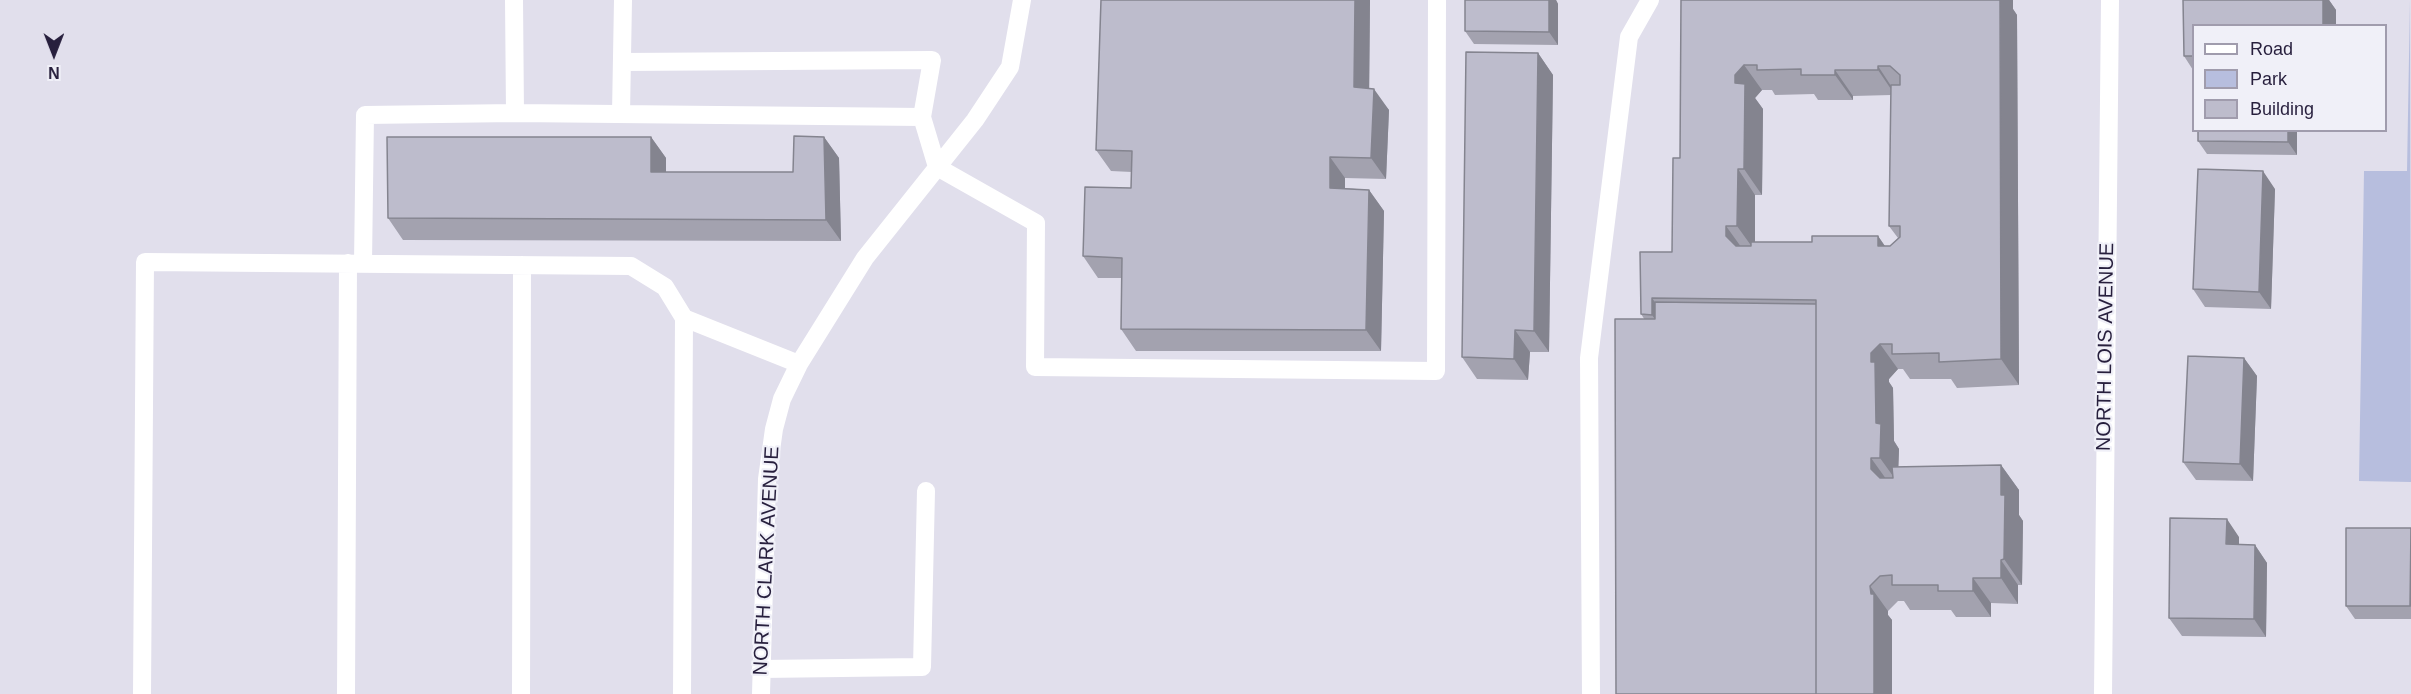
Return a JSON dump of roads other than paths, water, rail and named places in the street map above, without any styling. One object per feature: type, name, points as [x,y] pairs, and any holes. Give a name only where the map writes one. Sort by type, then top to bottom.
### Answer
[{"type":"street","points":[[514,0],[515,113]]},
{"type":"street","points":[[621,114],[623,0]]},
{"type":"street","name":"NORTH CLARK AVENUE","points":[[761,694],[767,479],[774,429],[782,399],[799,364],[865,258],[975,120],[1010,67],[1022,0]]},
{"type":"street","points":[[622,62],[932,60],[922,117],[937,167],[1036,224],[1035,367],[1436,372],[1437,0]]},
{"type":"street","points":[[1592,694],[1589,358],[1629,37],[1650,0]]},
{"type":"street","name":"NORTH LOIS AVENUE","points":[[2103,694],[2110,0]]},
{"type":"street","points":[[346,694],[355,263],[365,115],[515,113],[922,117]]},
{"type":"street","points":[[142,694],[145,262],[631,266],[665,287],[684,318],[682,694]]},
{"type":"street","points":[[521,694],[522,265]]},
{"type":"street","points":[[684,318],[799,364]]},
{"type":"street","points":[[761,669],[922,667],[926,491]]}]
